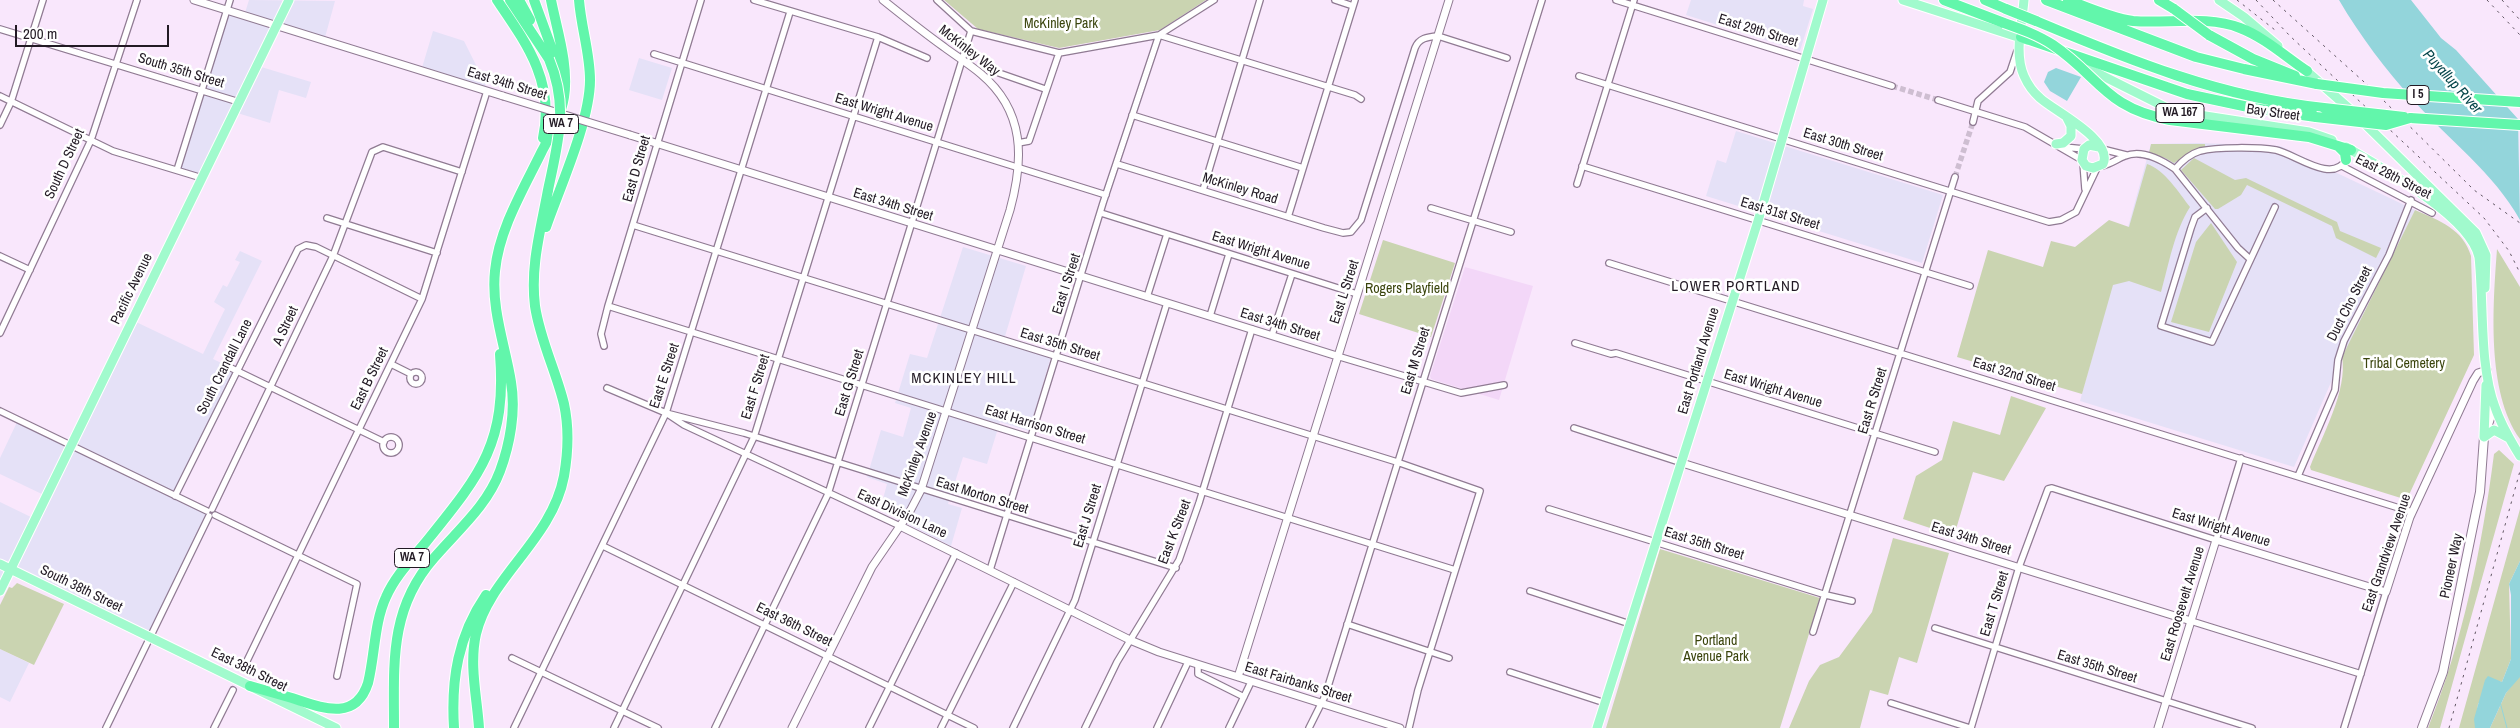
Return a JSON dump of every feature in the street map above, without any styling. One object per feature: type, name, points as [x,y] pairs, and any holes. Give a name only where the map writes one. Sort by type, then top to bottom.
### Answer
[{"type":"highway","points":[[496,0],[530,50],[540,74],[547,111],[543,138]]},
{"type":"highway","points":[[510,0],[532,30]]},
{"type":"highway","points":[[519,0],[532,30]]},
{"type":"highway","points":[[526,184],[557,95],[553,52],[534,0]]},
{"type":"highway","points":[[526,184],[558,119],[564,98],[565,79],[551,0]]},
{"type":"highway","points":[[534,261],[581,129],[590,93],[590,79],[579,0]]},
{"type":"highway","points":[[1944,0],[2032,33],[2053,45],[2120,103],[2142,114],[2170,120],[2299,135],[2351,150]]},
{"type":"highway","name":"I 5","points":[[1985,0],[2160,70],[2192,81],[2274,102],[2410,118],[2520,125]]},
{"type":"highway","name":"I 5","points":[[2046,0],[2196,57],[2286,79],[2383,93],[2520,102]]},
{"type":"highway","points":[[2068,0],[2127,20],[2211,22],[2240,28],[2307,71]]},
{"type":"highway","points":[[2159,0],[2209,35],[2241,54],[2317,84]]},
{"type":"highway","name":"WA 7","points":[[454,728],[456,663],[472,621],[489,591],[538,536],[560,491],[567,444],[564,405],[539,327],[533,282],[534,261],[562,121],[559,91],[549,59],[532,30]]},
{"type":"highway","points":[[2021,37],[2152,83],[2229,104],[2386,125],[2410,118]]},
{"type":"highway","points":[[2332,143],[2344,151],[2344,163]]},
{"type":"highway","name":"WA 7","points":[[250,686],[329,710],[351,705],[363,695],[368,683],[386,597],[402,572],[475,477],[494,440],[502,395],[494,283],[496,261],[506,229],[526,184]]},
{"type":"highway","points":[[394,728],[396,639],[407,599],[424,570],[469,520],[492,489],[506,455],[512,423],[512,385],[497,316]]},
{"type":"highway","points":[[479,728],[473,662],[476,632],[488,603],[538,536]]},
{"type":"main road","name":"Pacific Avenue","points":[[0,591],[289,0]]},
{"type":"main road","points":[[1903,0],[2021,37]]},
{"type":"main road","points":[[2024,0],[2020,64],[2028,84],[2040,99],[2076,124],[2101,148],[2104,160],[2098,167],[2089,168],[2082,162],[2084,149],[2076,124]]},
{"type":"main road","name":"Bay Street","points":[[2219,0],[2259,28],[2307,71],[2383,140],[2477,234],[2484,249],[2486,263],[2483,308]]},
{"type":"main road","name":"East Portland Avenue","points":[[1597,728],[1733,301],[1823,1]]},
{"type":"main road","name":"Bay Street","points":[[2021,37],[2173,111],[2309,132],[2332,140],[2361,156],[2434,203],[2465,231],[2478,253],[2487,370]]},
{"type":"main road","points":[[2056,144],[2067,141],[2071,134],[2071,126],[2063,114]]},
{"type":"main road","points":[[2084,149],[2093,145],[2101,148]]},
{"type":"main road","points":[[2344,163],[2352,156],[2361,156]]},
{"type":"main road","points":[[2484,437],[2487,370]]},
{"type":"main road","name":"WA 167","points":[[2487,370],[2494,406],[2520,456]]},
{"type":"main road","name":"Pioneer Way","points":[[2422,728],[2443,672],[2480,492],[2484,437],[2494,406]]},
{"type":"main road","points":[[2484,437],[2494,430],[2510,439]]},
{"type":"main road","name":"South 38th Street","points":[[0,564],[150,638]]},
{"type":"main road","name":"East 38th Street","points":[[150,638],[336,728]]},
{"type":"street","points":[[0,125],[11,102],[43,0]]},
{"type":"street","name":"South D Street","points":[[0,333],[91,140],[137,0]]},
{"type":"street","name":"East 34th Street","points":[[194,0],[1460,393],[1504,385]]},
{"type":"street","points":[[177,170],[230,0]]},
{"type":"street","name":"East D Street","points":[[604,346],[601,334],[608,306],[702,0]]},
{"type":"street","points":[[754,0],[878,36],[927,58]]},
{"type":"street","name":"McKinley Way","points":[[883,0],[990,82],[1004,99],[1012,116],[1018,143],[1020,168]]},
{"type":"street","points":[[937,0],[971,31],[1059,53],[1159,35],[1214,0]]},
{"type":"street","points":[[1203,190],[1260,0]]},
{"type":"street","points":[[1288,217],[1354,3],[1335,0]]},
{"type":"street","name":"East L Street","points":[[1238,677],[1448,0]]},
{"type":"street","name":"East M Street","points":[[1309,728],[1322,704],[1542,0]]},
{"type":"street","name":"East 29th Street","points":[[1616,0],[1633,2],[1806,60],[1892,86]]},
{"type":"street","points":[[1577,184],[1633,2]]},
{"type":"street","name":"East E Street","points":[[514,728],[666,413],[768,90],[790,12]]},
{"type":"street","name":"South 35th Street","points":[[0,29],[239,102]]},
{"type":"street","name":"East G Street","points":[[715,728],[828,494],[971,31]]},
{"type":"street","points":[[1159,35],[1355,95],[1361,99]]},
{"type":"street","name":"East I Street","points":[[990,570],[1083,275],[1106,195],[1159,35]]},
{"type":"street","name":"East F Street","points":[[614,728],[754,437],[878,36]]},
{"type":"street","points":[[1438,36],[1507,58]]},
{"type":"street","name":"McKinley Road","points":[[1117,164],[1342,233],[1355,230],[1361,220],[1415,48],[1422,39],[1438,36]]},
{"type":"street","points":[[1973,122],[1977,109],[1988,92],[2010,72],[2021,37]]},
{"type":"street","points":[[1018,143],[1029,141],[1059,53]]},
{"type":"street","name":"East Wright Avenue","points":[[654,54],[1106,195]]},
{"type":"street","points":[[999,74],[1046,89]]},
{"type":"street","name":"East 30th Street","points":[[1579,76],[2049,222],[2062,220],[2076,212],[2085,190],[2098,167]]},
{"type":"street","name":"East B Street","points":[[245,665],[422,298],[487,91]]},
{"type":"street","points":[[0,96],[113,151],[202,178]]},
{"type":"street","points":[[1938,100],[1977,109],[2023,127],[2056,144],[2082,162]]},
{"type":"street","points":[[1132,115],[1303,168]]},
{"type":"street","points":[[2056,144],[2084,149]]},
{"type":"street","name":"A Street","points":[[106,728],[334,256],[367,161],[374,150],[385,148],[462,172]]},
{"type":"street","points":[[2101,148],[2126,155]]},
{"type":"street","points":[[2175,169],[2192,154],[2201,151],[2221,150],[2274,150],[2325,169],[2333,170],[2344,163]]},
{"type":"street","points":[[2098,167],[2126,155],[2137,154],[2163,160],[2175,169],[2250,259]]},
{"type":"street","name":"East 30th Street","points":[[2082,162],[2085,190]]},
{"type":"street","name":"East 28th Street","points":[[2344,163],[2350,171],[2412,200],[2432,213]]},
{"type":"street","name":"East 31st Street","points":[[1582,166],[1970,286]]},
{"type":"street","name":"McKinley Avenue","points":[[792,728],[872,567],[900,526],[921,490],[1010,210],[1020,168]]},
{"type":"street","name":"East R Street","points":[[1813,632],[1927,273],[1955,177]]},
{"type":"street","name":"Duct Cho Street","points":[[2298,476],[2334,390],[2338,360],[2344,341],[2389,254],[2412,200]]},
{"type":"street","points":[[2207,208],[2195,218],[2191,228],[2161,326],[2212,342],[2275,207]]},
{"type":"street","points":[[1432,208],[1512,232]]},
{"type":"street","name":"East Wright Avenue","points":[[1101,213],[1357,294]]},
{"type":"street","points":[[327,218],[437,253]]},
{"type":"street","name":"East 35th Street","points":[[633,225],[1397,462],[1480,491],[1455,570]]},
{"type":"street","points":[[1147,297],[1167,234]]},
{"type":"street","name":"South Crandall Lane","points":[[175,496],[236,370],[298,249],[306,245],[312,246],[334,256]]},
{"type":"street","points":[[1210,316],[1229,254]]},
{"type":"street","points":[[0,256],[30,270]]},
{"type":"street","points":[[334,256],[422,298]]},
{"type":"street","name":"East 32nd Street","points":[[1609,262],[2412,512]]},
{"type":"street","points":[[1272,336],[1292,274]]},
{"type":"street","name":"East J Street","points":[[1013,728],[1071,611],[1167,303]]},
{"type":"street","name":"East Harrison Street","points":[[608,306],[1455,570]]},
{"type":"street","name":"East K Street","points":[[1085,728],[1110,675],[1176,568],[1203,490],[1252,329]]},
{"type":"street","name":"East Wright Avenue","points":[[1575,343],[1936,452]]},
{"type":"street","points":[[391,364],[411,374]]},
{"type":"street","points":[[229,366],[384,442]]},
{"type":"street","name":"East Grandview Avenue","points":[[2344,728],[2412,512],[2473,381],[2478,373],[2487,370]]},
{"type":"street","name":"East Division Lane","points":[[606,388],[666,413],[684,425],[828,494],[900,526],[1130,640],[1188,662]]},
{"type":"street","points":[[0,411],[357,584],[336,676]]},
{"type":"street","name":"East Morton Street","points":[[666,413],[702,421],[1176,568]]},
{"type":"street","name":"East 34th Street","points":[[1574,428],[2361,674]]},
{"type":"street","name":"East Roosevelt Avenue","points":[[2158,728],[2241,458]]},
{"type":"street","name":"East Wright Avenue","points":[[2048,489],[2052,488],[2386,592]]},
{"type":"street","name":"East T Street","points":[[1970,728],[2019,567],[2048,489]]},
{"type":"street","name":"East 35th Street","points":[[1549,509],[1826,596],[1852,601]]},
{"type":"street","name":"East 36th Street","points":[[603,546],[974,728]]},
{"type":"street","points":[[869,728],[956,553]]},
{"type":"street","points":[[1409,728],[1430,650],[1455,570]]},
{"type":"street","points":[[941,728],[1014,582]]},
{"type":"street","points":[[1530,591],[1630,624]]},
{"type":"street","points":[[1347,624],[1430,650],[1449,658]]},
{"type":"street","name":"East 35th Street","points":[[1935,628],[2252,728]]},
{"type":"street","points":[[512,658],[658,728]]},
{"type":"street","points":[[1157,728],[1188,662]]},
{"type":"street","name":"East Fairbanks Street","points":[[1188,662],[1400,728]]},
{"type":"street","points":[[1198,666],[1198,674],[1244,697]]},
{"type":"street","points":[[1510,672],[1605,703]]},
{"type":"street","points":[[1229,728],[1251,682]]},
{"type":"street","points":[[214,728],[233,690]]},
{"type":"street","points":[[1891,703],[1970,728]]},
{"type":"shaded area","points":[[249,0],[335,1],[324,41],[277,26],[258,66],[311,82],[306,98],[279,90],[270,123],[234,112],[202,178],[177,170],[226,10],[244,16]]},
{"type":"shaded area","points":[[1691,0],[1804,0],[1803,6],[1813,9],[1800,51],[1686,15]]},
{"type":"shaded area","points":[[433,31],[464,41],[485,83],[487,91],[421,71]]},
{"type":"shaded area","points":[[639,58],[672,68],[662,100],[629,90]]},
{"type":"shaded area","points":[[1736,131],[1943,195],[1922,263],[1706,196],[1717,160],[1726,163]]},
{"type":"shaded area","points":[[2198,143],[2280,146],[2415,210],[2342,357],[2294,467],[2080,401],[2151,144]]},
{"type":"shaded area","points":[[963,247],[1026,266],[1003,343],[1051,357],[1029,431],[1000,422],[987,464],[963,457],[948,504],[962,508],[951,546],[880,510],[887,484],[867,477],[881,430],[903,437],[911,408],[895,403],[910,354],[927,358]]},
{"type":"shaded area","points":[[240,251],[262,261],[213,359],[236,370],[175,496],[210,513],[150,638],[11,570],[0,591],[0,502],[35,519],[46,496],[0,474],[0,458],[18,420],[70,445],[132,320],[203,354],[225,309],[214,302],[223,285],[227,287],[240,262],[235,260]]},
{"type":"shaded area","points":[[1465,267],[1533,286],[1499,400],[1431,379],[1430,376]]},
{"type":"shaded area","points":[[0,649],[29,663],[10,702],[0,697]]},
{"type":"green space","name":"McKinley Park","points":[[944,0],[1206,0],[1160,30],[1059,48],[978,29]]},
{"type":"green space","points":[[2151,144],[2205,144],[2205,147],[2192,151],[2174,163],[2149,153]]},
{"type":"green space","points":[[2194,158],[2235,180],[2246,178],[2337,222],[2340,231],[2381,248],[2376,258],[2336,238],[2332,226],[2247,185],[2241,195],[2215,209],[2181,170]]},
{"type":"green space","points":[[2147,164],[2160,171],[2166,177],[2190,207],[2176,237],[2161,292],[2129,281],[2113,285],[2082,394],[1957,357],[1988,250],[2043,267],[2051,241],[2075,247],[2109,220],[2129,227]]},
{"type":"green space","name":"Tribal Cemetery","points":[[2415,210],[2456,232],[2471,256],[2474,355],[2408,497],[2404,499],[2311,470],[2310,467],[2338,398],[2343,370],[2342,357]]},
{"type":"green space","points":[[2211,223],[2237,262],[2209,332],[2171,322],[2196,242]]},
{"type":"green space","name":"Rogers Playfield","points":[[1383,240],[1455,263],[1431,337],[1359,314]]},
{"type":"green space","points":[[2497,249],[2520,287],[2520,439],[2509,420],[2497,373],[2494,347],[2494,295]]},
{"type":"green space","points":[[2011,396],[2046,408],[2004,481],[1973,472],[1954,536],[1903,519],[1916,476],[1942,460],[1953,421],[2000,435]]},
{"type":"green space","points":[[2499,450],[2514,464],[2440,728],[2428,728],[2451,662],[2470,593],[2484,524],[2494,454]]},
{"type":"green space","points":[[2520,509],[2520,561],[2509,584],[2511,659],[2502,682],[2497,681],[2478,704],[2475,728],[2459,728]]},
{"type":"green space","points":[[1893,538],[1949,553],[1917,663],[1899,657],[1888,695],[1870,690],[1860,728],[1789,728],[1809,681],[1820,665],[1839,657],[1872,612]]},
{"type":"green space","name":"Portland Avenue Park","points":[[1660,549],[1820,598],[1780,728],[1606,728]]},
{"type":"green space","points":[[17,583],[64,604],[34,665],[0,649],[0,605],[9,587],[12,588]]},
{"type":"green space","points":[[2518,677],[2520,677],[2520,728],[2490,728],[2506,693]]},
{"type":"water","name":"Puyallup River","points":[[2339,0],[2411,0],[2441,38],[2456,50],[2518,119],[2520,220],[2484,172],[2393,77],[2365,40]]},
{"type":"water","points":[[2056,68],[2081,77],[2067,101],[2050,91],[2044,82],[2048,72]]},
{"type":"water","points":[[2520,561],[2520,677],[2506,693],[2490,728],[2475,728],[2474,719],[2485,680],[2488,676],[2502,682],[2511,659],[2511,595],[2509,584]]},
{"type":"waterway","points":[[2500,702],[2507,728]]},
{"type":"tunnel","points":[[1892,86],[1938,100]]},
{"type":"tunnel","points":[[1955,177],[1973,122]]},
{"type":"railway","points":[[2237,0],[2275,30]]},
{"type":"railway","points":[[2256,0],[2290,36],[2484,218],[2509,251],[2520,273]]},
{"type":"railway","points":[[2273,0],[2373,90],[2474,190],[2520,223]]},
{"type":"railway","points":[[2487,0],[2520,35]]},
{"type":"railway","points":[[2502,0],[2520,20]]},
{"type":"railway","points":[[2449,728],[2520,471]]},
{"type":"district","name":"LOWER PORTLAND","points":[[1736,287]]},
{"type":"district","name":"MCKINLEY HILL","points":[[964,379]]}]
